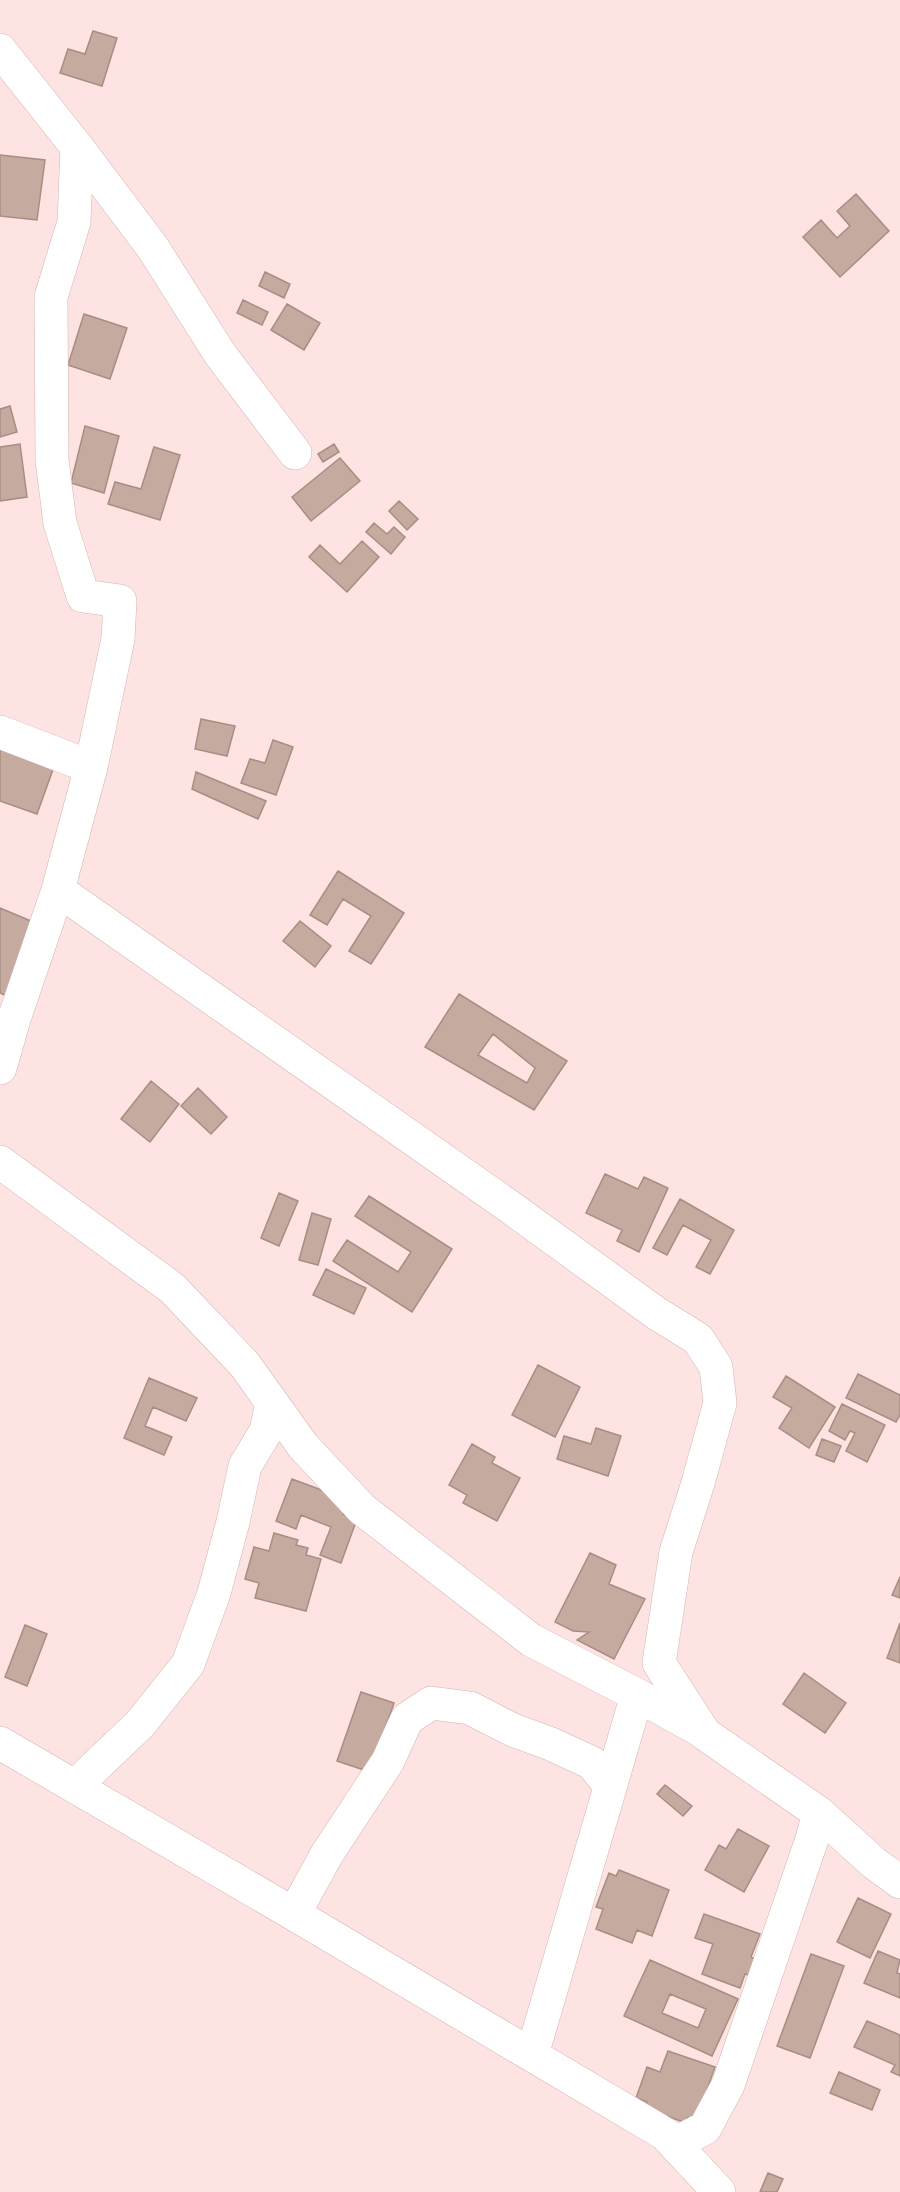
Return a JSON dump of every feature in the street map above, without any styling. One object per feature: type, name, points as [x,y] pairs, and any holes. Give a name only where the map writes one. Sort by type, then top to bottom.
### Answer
[{"type":"street","points":[[0,50],[153,248],[220,354],[295,453]]},
{"type":"street","points":[[0,1068],[15,1016],[58,890],[91,768],[118,639],[120,601],[83,596],[60,523],[52,460],[51,297],[74,222],[77,147]]},
{"type":"street","points":[[0,732],[91,768]]},
{"type":"street","points":[[58,890],[510,1207],[656,1313],[698,1339],[716,1367],[720,1403],[698,1483],[675,1552],[659,1663],[705,1734]]},
{"type":"street","points":[[0,1162],[172,1288],[244,1365],[303,1446],[362,1509],[531,1640],[637,1695],[705,1734],[819,1813],[874,1863],[900,1882]]},
{"type":"street","points":[[75,1786],[141,1725],[188,1665],[214,1593],[245,1466],[266,1431],[272,1403]]},
{"type":"street","points":[[532,2055],[637,1695]]},
{"type":"street","points":[[294,1914],[327,1854],[388,1761],[408,1719],[431,1703],[470,1708],[513,1730],[592,1763],[610,1786]]},
{"type":"street","points":[[0,1743],[665,2134],[719,2192]]},
{"type":"street","points":[[674,2144],[705,2128],[728,2085],[819,1813]]},
{"type":"building","points":[[93,31],[117,38],[102,86],[60,73],[68,49],[85,54]]},
{"type":"building","points":[[0,155],[45,160],[37,220],[0,216]]},
{"type":"building","points":[[856,194],[889,231],[840,277],[803,237],[821,220],[837,238],[850,226],[837,211]]},
{"type":"building","points":[[265,272],[290,284],[284,298],[259,286]]},
{"type":"building","points":[[243,300],[268,312],[262,325],[237,313]]},
{"type":"building","points":[[287,304],[320,323],[304,350],[271,330]]},
{"type":"building","points":[[84,314],[127,328],[110,379],[68,365]]},
{"type":"building","points":[[10,406],[17,432],[0,437],[0,409]]},
{"type":"building","points":[[85,426],[119,436],[104,493],[71,483]]},
{"type":"building","points":[[20,444],[27,497],[0,501],[0,447]]},
{"type":"building","points":[[334,444],[339,452],[323,462],[318,454]]},
{"type":"building","points":[[154,447],[180,455],[160,520],[108,504],[115,482],[141,489]]},
{"type":"building","points":[[340,458],[360,481],[311,521],[292,497]]},
{"type":"building","points":[[399,501],[418,519],[407,530],[389,511]]},
{"type":"building","points":[[374,523],[387,534],[394,527],[405,537],[391,554],[366,532]]},
{"type":"building","points":[[362,541],[379,557],[347,592],[309,557],[320,545],[340,564]]},
{"type":"building","points":[[201,719],[235,726],[227,756],[195,749]]},
{"type":"building","points":[[273,740],[293,747],[276,795],[241,783],[250,759],[265,763]]},
{"type":"building","points":[[0,745],[55,764],[37,814],[0,801]]},
{"type":"building","points":[[196,772],[266,801],[258,819],[192,789]]},
{"type":"building","points":[[338,871],[404,913],[371,964],[349,951],[371,916],[343,899],[327,925],[310,915]]},
{"type":"building","points":[[0,908],[38,924],[7,996],[0,993]]},
{"type":"building","points":[[300,921],[331,946],[315,967],[283,941]]},
{"type":"building","points":[[459,994],[567,1061],[534,1110],[425,1047]],"holes":[[[493,1034],[535,1068],[527,1083],[478,1055]]]},
{"type":"building","points":[[151,1081],[179,1104],[150,1142],[121,1119]]},
{"type":"building","points":[[198,1088],[227,1117],[211,1134],[181,1106]]},
{"type":"building","points":[[605,1174],[638,1189],[644,1177],[668,1188],[639,1252],[617,1241],[622,1230],[586,1213]]},
{"type":"building","points":[[279,1193],[298,1201],[279,1246],[261,1238]]},
{"type":"building","points":[[369,1196],[452,1249],[412,1312],[333,1261],[347,1240],[398,1272],[411,1252],[355,1216]]},
{"type":"building","points":[[680,1199],[734,1230],[710,1274],[696,1267],[711,1240],[683,1225],[667,1255],[653,1248]]},
{"type":"building","points":[[312,1213],[331,1219],[318,1265],[299,1260]]},
{"type":"building","points":[[326,1269],[366,1288],[354,1314],[313,1295]]},
{"type":"building","points":[[538,1365],[580,1387],[555,1437],[512,1415]]},
{"type":"building","points":[[858,1374],[900,1395],[900,1415],[896,1422],[846,1398]]},
{"type":"building","points":[[786,1376],[835,1407],[809,1448],[779,1428],[792,1408],[773,1397]]},
{"type":"building","points":[[149,1378],[197,1398],[186,1421],[153,1407],[145,1426],[172,1437],[164,1455],[124,1438]]},
{"type":"building","points":[[842,1404],[885,1425],[867,1462],[846,1451],[855,1433],[850,1431],[845,1440],[829,1431]]},
{"type":"building","points":[[596,1428],[621,1436],[608,1476],[557,1459],[564,1436],[591,1444]]},
{"type":"building","points":[[822,1439],[841,1446],[834,1462],[816,1455]]},
{"type":"building","points":[[472,1444],[495,1457],[492,1463],[520,1478],[497,1521],[463,1503],[467,1495],[449,1485]]},
{"type":"building","points":[[292,1479],[348,1500],[343,1514],[357,1519],[341,1563],[320,1555],[331,1527],[301,1515],[296,1529],[276,1521]]},
{"type":"building","points":[[274,1533],[298,1540],[296,1545],[308,1548],[306,1555],[321,1559],[306,1611],[255,1598],[259,1583],[245,1579],[254,1547],[269,1551]]},
{"type":"building","points":[[590,1553],[616,1565],[609,1584],[645,1599],[614,1659],[577,1640],[589,1632],[573,1631],[555,1622]]},
{"type":"building","points":[[900,1577],[900,1598],[892,1595]]},
{"type":"building","points":[[900,1623],[900,1663],[887,1658]]},
{"type":"building","points":[[25,1625],[47,1634],[27,1686],[5,1677]]},
{"type":"building","points":[[804,1673],[846,1703],[825,1733],[783,1704]]},
{"type":"building","points":[[361,1692],[394,1703],[370,1772],[337,1761]]},
{"type":"building","points":[[665,1785],[692,1806],[683,1816],[657,1794]]},
{"type":"building","points":[[738,1829],[769,1846],[744,1892],[705,1870],[719,1845],[726,1849]]},
{"type":"building","points":[[619,1870],[669,1890],[652,1936],[637,1930],[632,1943],[596,1929],[603,1909],[596,1907],[609,1873],[616,1876]]},
{"type":"building","points":[[858,1898],[891,1914],[870,1958],[837,1942]]},
{"type":"building","points":[[704,1914],[760,1934],[751,1957],[755,1959],[749,1975],[745,1974],[740,1988],[702,1974],[713,1944],[695,1938]]},
{"type":"building","points":[[878,1951],[900,1960],[897,1973],[900,1974],[900,1998],[864,1983]]},
{"type":"building","points":[[811,1954],[844,1966],[810,2058],[777,2046]]},
{"type":"building","points":[[650,1960],[738,1999],[712,2056],[624,2016]],"holes":[[[670,1994],[706,2009],[698,2028],[662,2013]]]},
{"type":"building","points":[[867,2021],[900,2035],[900,2076],[891,2072],[895,2065],[854,2047]]},
{"type":"building","points":[[668,2051],[715,2067],[696,2121],[687,2118],[686,2123],[644,2108],[647,2102],[636,2098],[647,2067],[660,2072]]},
{"type":"building","points":[[839,2072],[880,2090],[872,2110],[830,2093]]},
{"type":"building","points":[[768,2173],[783,2179],[777,2192],[760,2192]]}]
